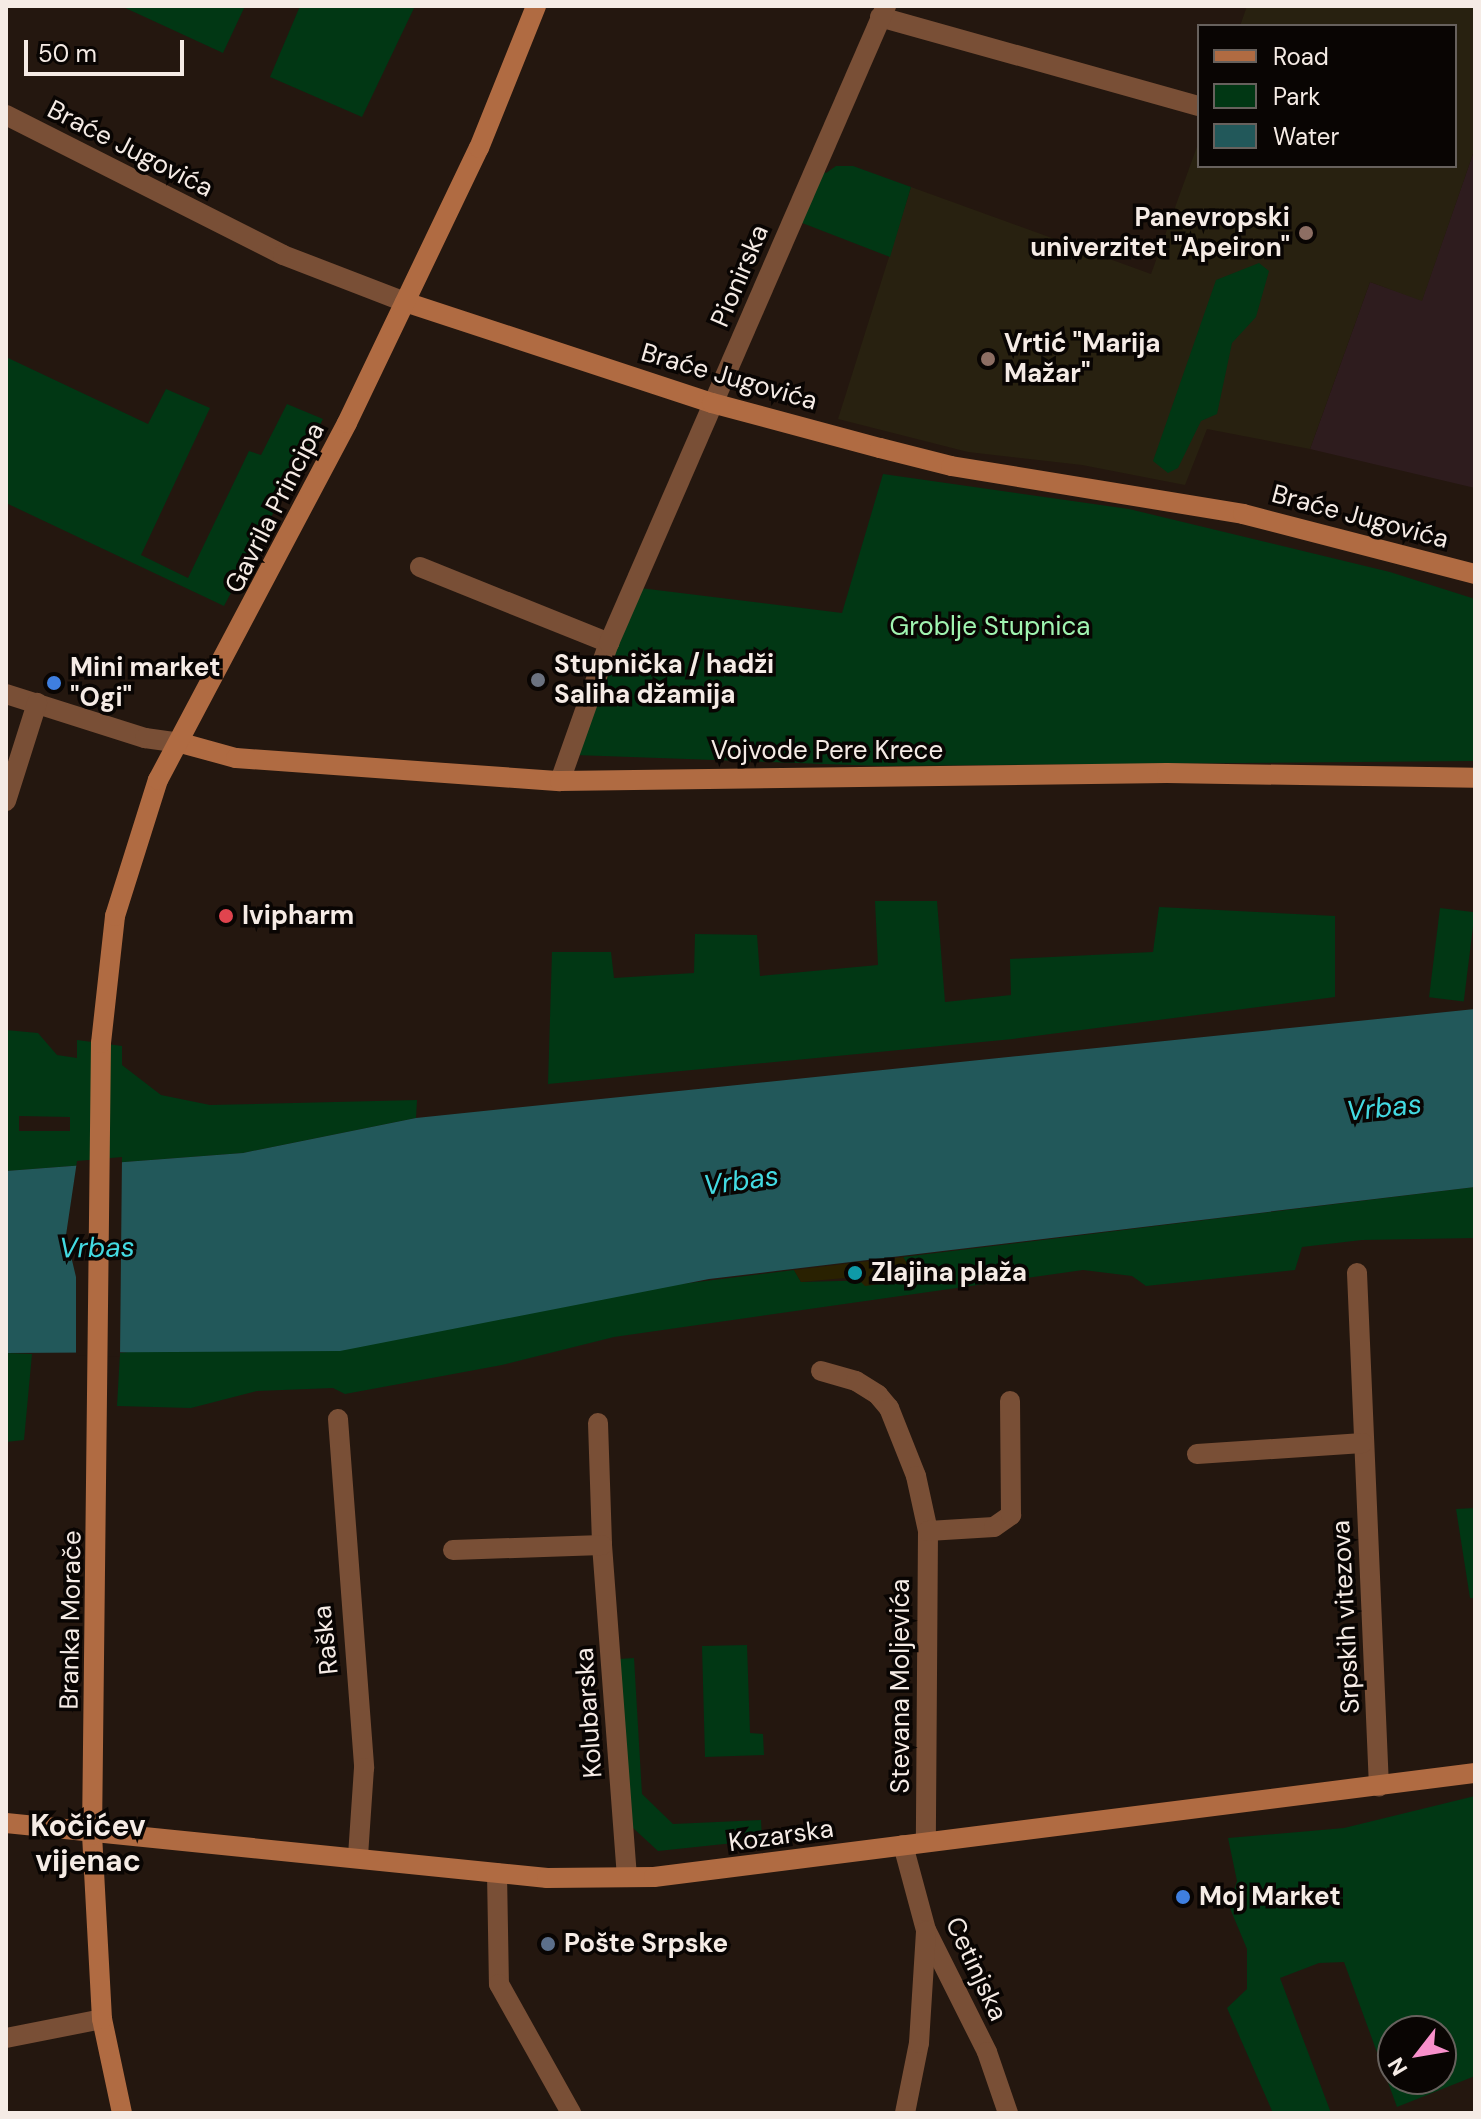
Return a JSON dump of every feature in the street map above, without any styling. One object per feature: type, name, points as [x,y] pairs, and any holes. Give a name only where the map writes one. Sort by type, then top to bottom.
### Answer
[{"type":"main road","name":"Gavrila Principa","points":[[101,1043],[108,949],[119,898],[158,780],[181,743],[405,302],[479,148],[536,6]]},
{"type":"main road","name":"Braće Jugovića","points":[[405,302],[712,403],[951,466],[1156,495],[1300,526],[1475,574]]},
{"type":"main road","name":"Vojvode Pere Krece","points":[[181,743],[236,758],[560,781],[1167,773],[1475,778]]},
{"type":"main road","name":"Branka Morače","points":[[101,1043],[100,1406],[92,1835],[102,2019],[122,2113]]},
{"type":"main road","name":"Kozarska","points":[[6,1823],[92,1835],[358,1855],[497,1873],[627,1877],[779,1865],[926,1841],[1475,1773]]},
{"type":"street","name":"Pionirska","points":[[560,781],[609,643],[883,12],[1197,105]]},
{"type":"street","name":"Braće Jugovića","points":[[6,115],[271,249],[405,302]]},
{"type":"street","points":[[420,567],[609,643]]},
{"type":"street","points":[[6,694],[145,738],[181,743]]},
{"type":"street","points":[[6,801],[37,703]]},
{"type":"street","name":"Srpskih vitezova","points":[[1357,1273],[1379,1787]]},
{"type":"street","name":"Stevana Moljevića","points":[[821,1371],[856,1381],[889,1408],[916,1476],[928,1531],[926,1841]]},
{"type":"street","points":[[928,1531],[994,1527],[1011,1515],[1010,1401]]},
{"type":"street","name":"Raška","points":[[338,1419],[364,1768],[358,1855]]},
{"type":"street","name":"Kolubarska","points":[[598,1423],[602,1545],[627,1877]]},
{"type":"street","points":[[1197,1454],[1363,1443]]},
{"type":"street","points":[[453,1550],[602,1545]]},
{"type":"street","name":"Cetinjska","points":[[903,1845],[926,1930],[987,2052],[1008,2113]]},
{"type":"street","points":[[497,1873],[499,1984],[571,2113]]},
{"type":"street","points":[[905,2113],[918,2055],[926,1930]]},
{"type":"street","points":[[6,2038],[102,2019]]},
{"type":"shaded area","points":[[1247,6],[1475,6],[1475,148],[1422,301],[1370,282],[1310,449],[1207,429],[1185,485],[1082,465],[968,452],[838,419],[911,187],[1151,274],[1197,147],[1197,168],[1457,168],[1457,24],[1241,24]]},
{"type":"shaded area","points":[[1475,148],[1475,488],[1310,449],[1370,282],[1422,300]]},
{"type":"green space","points":[[121,6],[245,6],[223,53]]},
{"type":"green space","points":[[300,6],[415,6],[362,117],[270,77]]},
{"type":"green space","points":[[836,166],[853,166],[911,187],[890,257],[797,221],[820,170],[826,173]]},
{"type":"green space","points":[[1259,263],[1269,271],[1256,317],[1232,343],[1217,414],[1201,421],[1178,468],[1168,473],[1153,461],[1216,280]]},
{"type":"green space","points":[[6,357],[148,424],[166,389],[210,408],[141,555],[188,578],[249,451],[261,455],[287,404],[323,419],[224,606],[6,503]]},
{"type":"green space","name":"Groblje Stupnica","points":[[883,474],[1129,509],[1390,572],[1475,599],[1475,761],[880,766],[575,755],[640,588],[842,613]]},
{"type":"green space","points":[[875,901],[937,901],[945,1002],[1011,995],[1010,959],[1153,952],[1159,907],[1335,916],[1335,997],[1013,1039],[548,1084],[552,952],[611,952],[614,978],[694,973],[695,934],[757,935],[760,976],[878,965]]},
{"type":"green space","points":[[1440,908],[1475,912],[1464,1002],[1429,997]]},
{"type":"green space","points":[[6,1030],[38,1033],[57,1055],[77,1058],[77,1040],[122,1046],[122,1065],[161,1095],[210,1105],[417,1100],[416,1118],[243,1153],[6,1171]],"holes":[[[19,1116],[70,1117],[70,1131],[19,1131]]]},
{"type":"green space","points":[[1475,1187],[1475,1238],[1362,1240],[1302,1247],[1295,1270],[1146,1286],[1132,1276],[1083,1270],[614,1337],[502,1365],[345,1394],[333,1388],[257,1391],[191,1408],[117,1406],[120,1353],[794,1270],[801,1282],[916,1279],[903,1257]]},
{"type":"green space","points":[[6,1353],[32,1354],[24,1440],[6,1442]]},
{"type":"green space","points":[[1475,1508],[1475,1598],[1470,1598],[1456,1509]]},
{"type":"green space","points":[[747,1645],[750,1733],[763,1734],[764,1755],[705,1757],[702,1646]]},
{"type":"green space","points":[[634,1658],[642,1794],[673,1824],[761,1820],[762,1840],[658,1851],[632,1827],[619,1659]]},
{"type":"green space","points":[[1475,1796],[1475,2076],[1457,2083],[1457,2015],[1377,2015],[1377,2052],[1344,1962],[1319,1963],[1280,1978],[1331,2113],[1273,2113],[1227,2008],[1247,1989],[1247,1949],[1229,1906],[1237,1881],[1228,1838],[1344,1828]]},
{"type":"green space","points":[[1393,2095],[1427,2095],[1397,2107]]},
{"type":"sand","name":"Zlajina plaža","points":[[903,1257],[917,1279],[865,1286],[856,1277],[801,1282],[794,1270]]},
{"type":"water","name":"Vrbas","points":[[1475,1009],[1475,1187],[709,1279],[340,1351],[6,1353],[6,1171],[243,1153],[416,1118]]},
{"type":"pier","points":[[122,1157],[120,1357],[76,1355],[76,1277],[66,1235],[77,1161]]},
{"type":"place","name":"Panevropski univerzitet \"Apeiron\"","points":[[1306,233]]},
{"type":"place","name":"Vrtić \"Marija Mažar\"","points":[[988,359]]},
{"type":"place","name":"Stupnička / hadži Saliha džamija","points":[[538,680]]},
{"type":"place","name":"Mini market \"Ogi\"","points":[[54,683]]},
{"type":"place","name":"Ivipharm","points":[[226,916]]},
{"type":"place","name":"Zlajina plaža","points":[[855,1273]]},
{"type":"place","name":"Moj Market","points":[[1183,1897]]},
{"type":"place","name":"Pošte Srpske","points":[[548,1944]]},
{"type":"district","name":"Kočićev vijenac","points":[[88,1843]]}]
